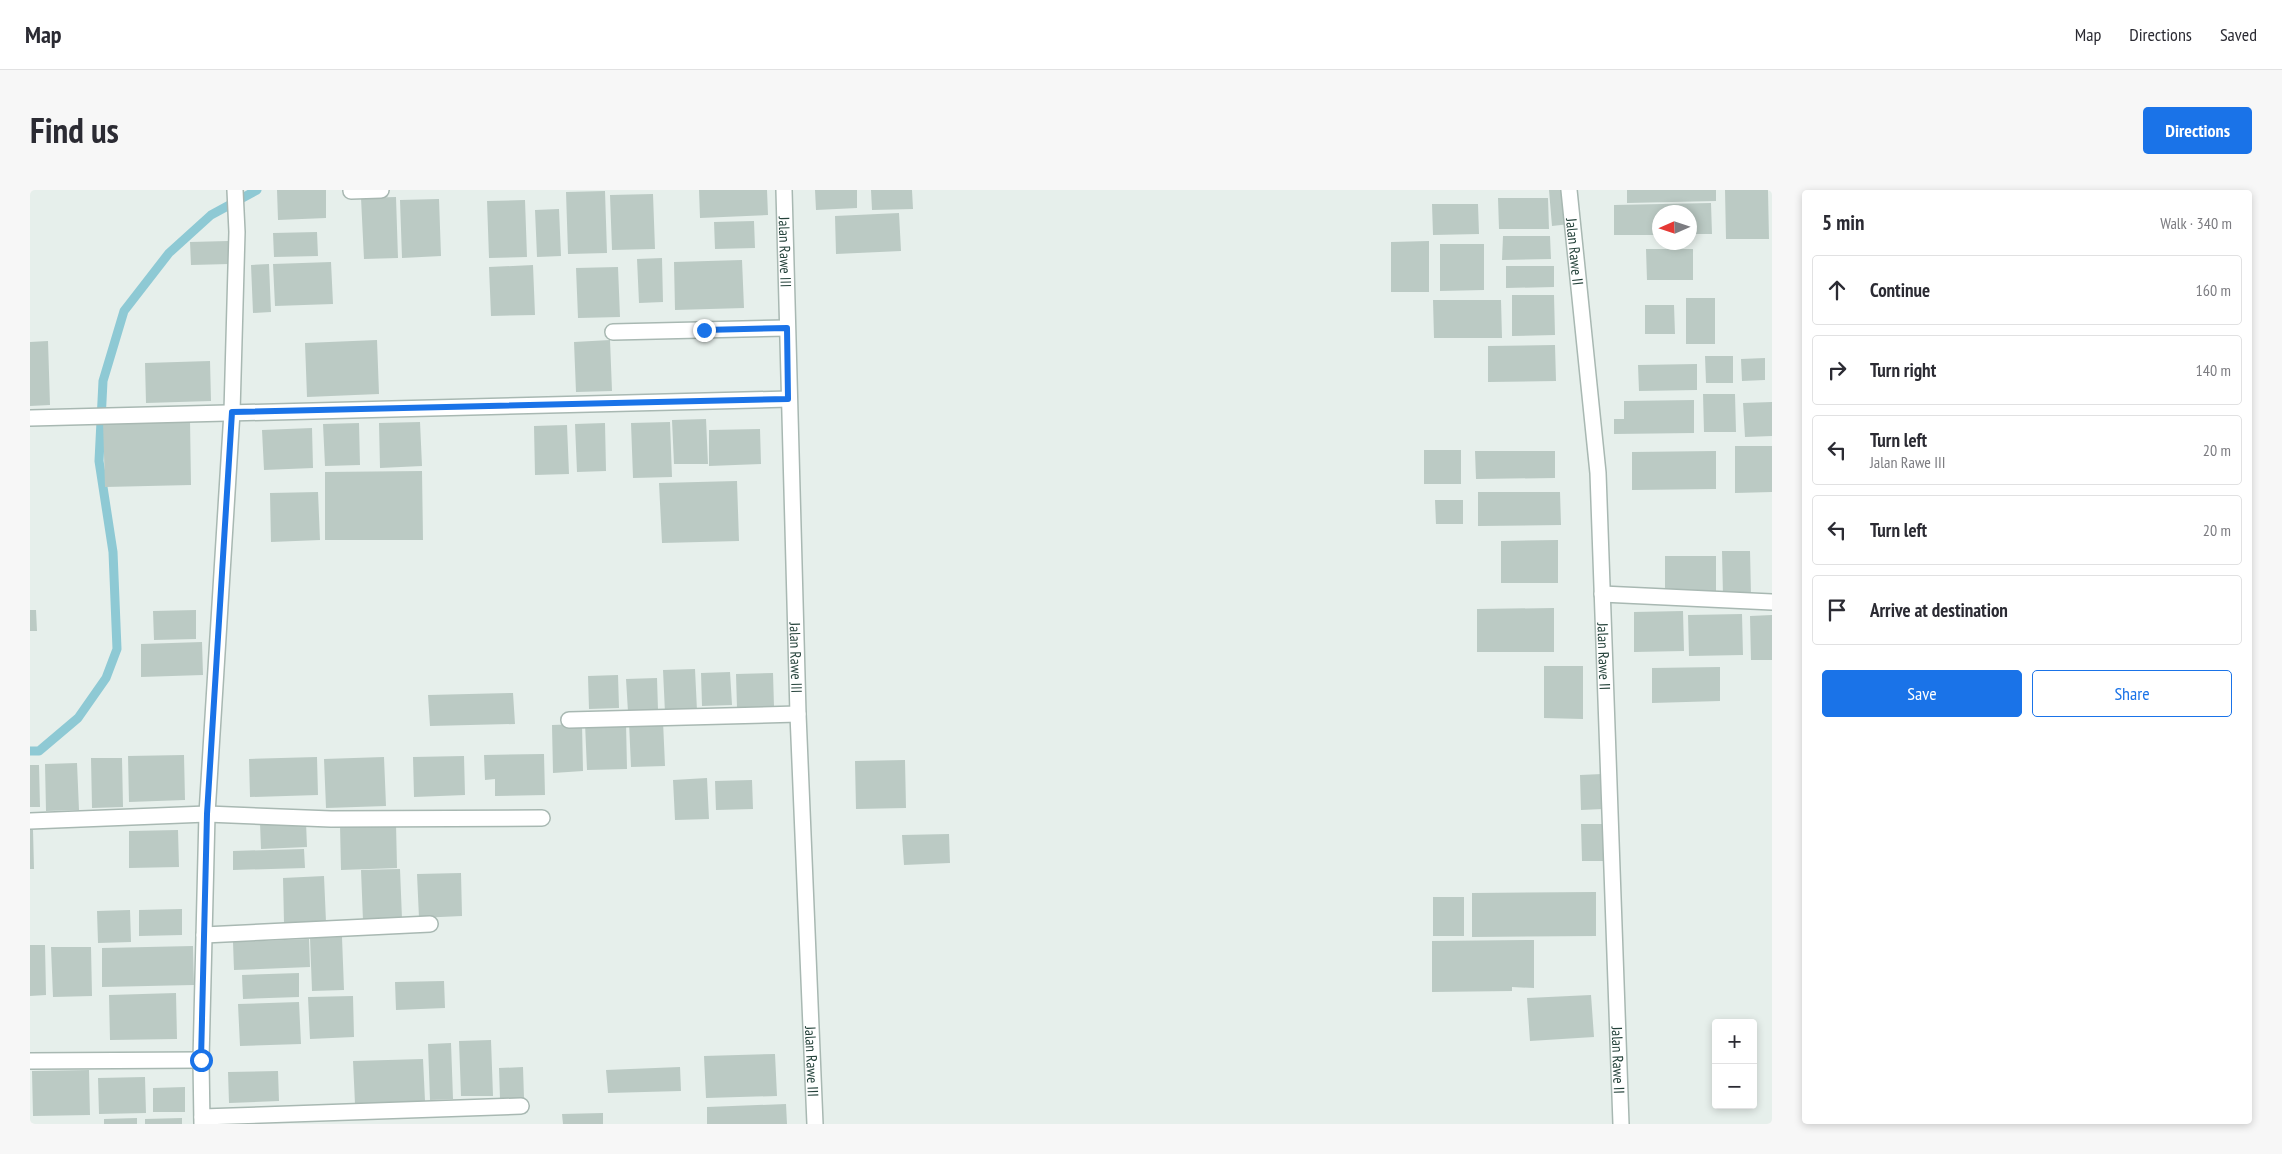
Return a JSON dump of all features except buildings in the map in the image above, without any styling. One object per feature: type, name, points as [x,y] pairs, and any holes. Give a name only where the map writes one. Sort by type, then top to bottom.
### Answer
[{"type":"street","points":[[235,190],[237,232],[232,412],[207,814],[201,1060],[202,1121],[521,1106]]},
{"type":"street","points":[[351,191],[381,190]]},
{"type":"street","name":"Jalan Rawe III","points":[[784,190],[788,399],[798,714],[815,1124]]},
{"type":"street","name":"Jalan Rawe II","points":[[1569,190],[1598,473],[1621,1124]]},
{"type":"street","points":[[613,332],[787,328]]},
{"type":"street","points":[[30,418],[788,399]]},
{"type":"street","points":[[1602,594],[1772,602]]},
{"type":"street","points":[[569,720],[798,714]]},
{"type":"street","points":[[30,821],[207,814],[331,819],[542,818]]},
{"type":"street","points":[[204,935],[430,924]]},
{"type":"street","points":[[30,1062],[201,1060]]},
{"type":"waterway","points":[[30,751],[39,751],[78,718],[106,678],[117,649],[113,552],[99,461],[103,381],[124,311],[169,253],[211,215],[257,190]]},
{"type":"route","points":[[201,1060],[207,814],[232,412],[788,399],[787,328],[704,330]]}]
